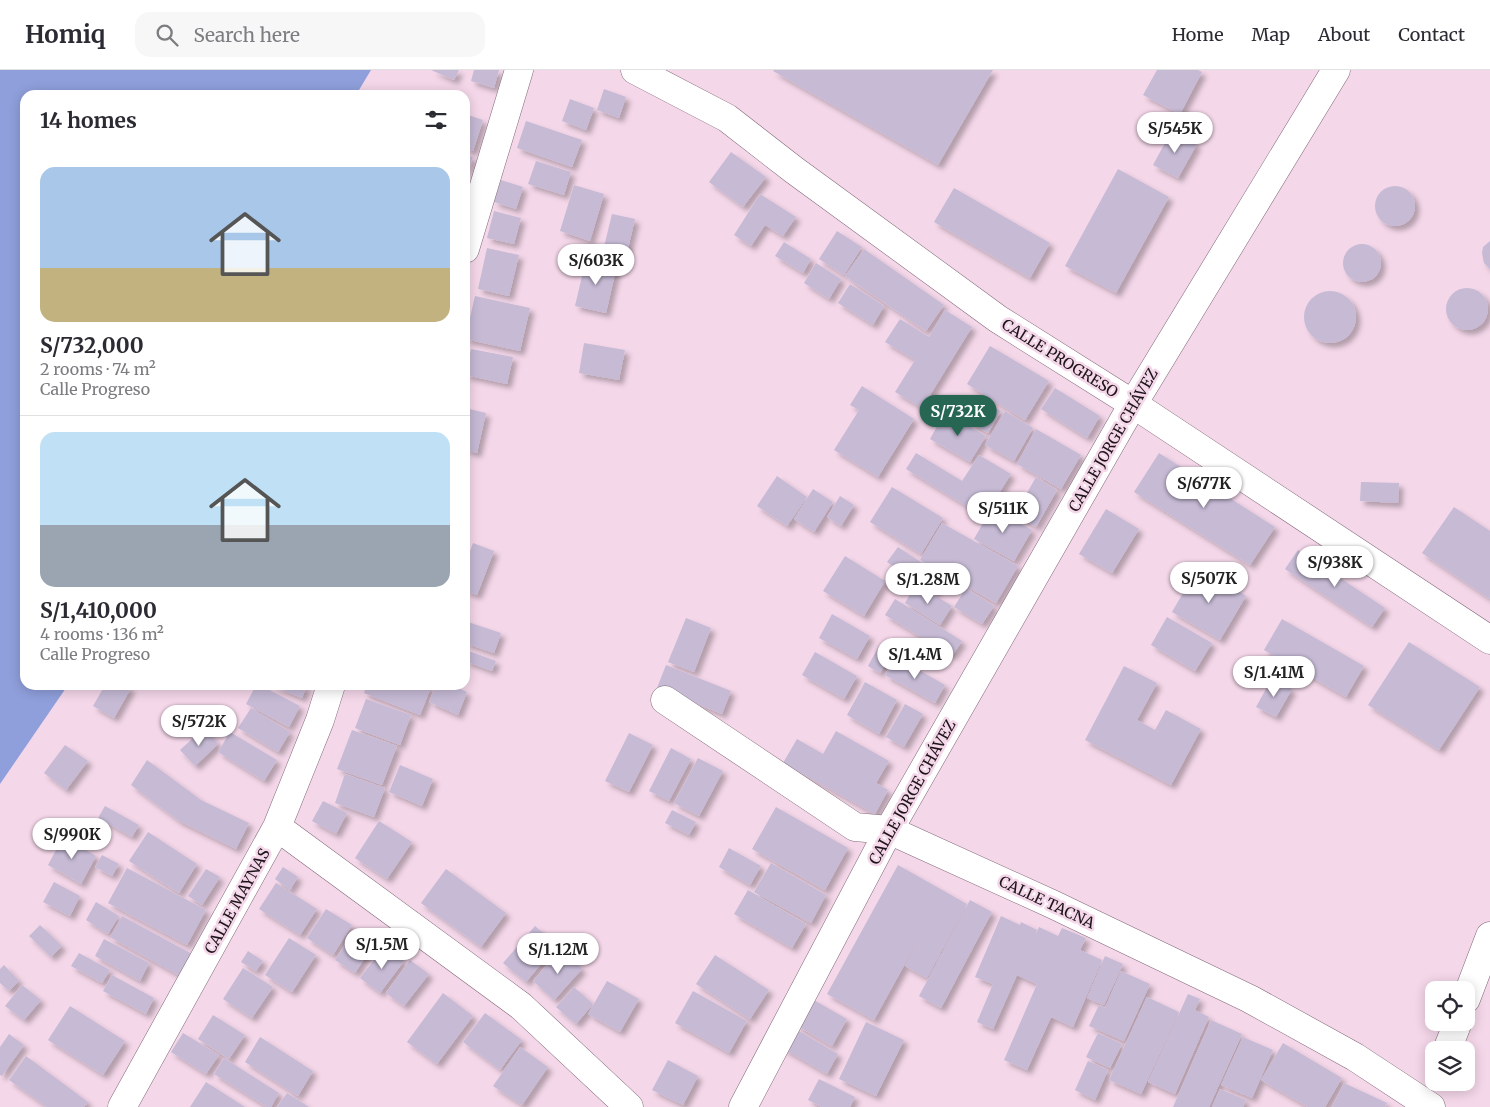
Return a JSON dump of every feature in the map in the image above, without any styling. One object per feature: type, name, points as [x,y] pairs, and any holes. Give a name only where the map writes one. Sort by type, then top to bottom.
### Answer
[{"type":"street","points":[[470,233],[519,70]]},
{"type":"street","name":"CALLE JORGE CHÁVEZ","points":[[743,1107],[889,830],[1133,404],[1336,70]]},
{"type":"street","name":"CALLE PROGRESO","points":[[639,72],[726,118],[998,319],[1133,404],[1490,640]]},
{"type":"street","name":"CALLE MAYNAS","points":[[122,1107],[277,827],[320,720],[329,690]]},
{"type":"street","name":"CALLE TACNA","points":[[665,700],[855,827],[889,830],[1052,904],[1250,999],[1430,1100]]},
{"type":"street","points":[[277,827],[521,1006],[630,1107]]},
{"type":"street","points":[[1473,981],[1490,936]]},
{"type":"water","points":[[0,70],[371,70],[359,90],[20,90],[20,690],[65,690],[0,784]]},
{"type":"building","points":[[431,70],[459,70],[454,80]]},
{"type":"building","points":[[474,70],[499,70],[494,88],[471,81]]},
{"type":"building","points":[[774,70],[993,70],[938,165]]},
{"type":"building","points":[[1157,70],[1198,70],[1202,72],[1180,114],[1143,95]]},
{"type":"building","points":[[604,89],[626,97],[619,118],[597,110]]},
{"type":"building","points":[[570,99],[594,108],[586,130],[562,121]]},
{"type":"building","points":[[470,116],[483,120],[473,151],[470,150]]},
{"type":"building","points":[[526,121],[582,140],[572,167],[517,148]]},
{"type":"building","points":[[1172,130],[1197,144],[1178,178],[1153,165]]},
{"type":"building","points":[[731,152],[766,177],[743,207],[709,182]]},
{"type":"building","points":[[536,161],[571,172],[564,195],[528,184]]},
{"type":"building","points":[[1118,169],[1169,197],[1116,293],[1065,266]]},
{"type":"building","points":[[501,180],[523,187],[516,209],[494,202]]},
{"type":"building","points":[[574,185],[604,194],[590,241],[560,231]]},
{"type":"building","points":[[1399,186],[1406,189],[1412,195],[1415,206],[1414,214],[1406,223],[1399,226],[1391,226],[1384,223],[1376,214],[1375,202],[1378,195],[1387,187]]},
{"type":"building","points":[[954,188],[1050,243],[1030,278],[934,222]]},
{"type":"building","points":[[760,194],[796,217],[783,236],[765,225],[751,246],[734,235]]},
{"type":"building","points":[[494,211],[521,218],[514,244],[487,238]]},
{"type":"building","points":[[612,214],[635,219],[626,257],[603,251]]},
{"type":"building","points":[[837,231],[862,247],[844,275],[819,259]]},
{"type":"building","points":[[1490,241],[1490,269],[1484,263],[1482,253],[1483,247]]},
{"type":"building","points":[[784,242],[811,259],[803,273],[775,256]]},
{"type":"building","points":[[1362,244],[1376,249],[1381,263],[1376,277],[1362,282],[1348,277],[1343,263],[1348,249]]},
{"type":"building","points":[[487,248],[519,255],[509,296],[478,289]]},
{"type":"building","points":[[864,249],[944,305],[926,331],[845,276]]},
{"type":"building","points":[[586,259],[617,265],[606,313],[575,306]]},
{"type":"building","points":[[816,263],[841,279],[829,299],[804,283]]},
{"type":"building","points":[[850,284],[884,306],[873,325],[838,303]]},
{"type":"building","points":[[1471,288],[1479,291],[1485,297],[1488,309],[1485,321],[1479,327],[1463,330],[1455,327],[1449,321],[1446,305],[1449,297],[1455,291]]},
{"type":"building","points":[[1330,291],[1340,293],[1348,299],[1354,307],[1356,317],[1354,327],[1348,335],[1340,341],[1330,343],[1320,341],[1312,335],[1306,327],[1304,317],[1306,307],[1312,299],[1320,293]]},
{"type":"building","points":[[475,296],[530,308],[520,351],[470,340],[470,318]]},
{"type":"building","points":[[945,310],[972,327],[922,408],[895,392],[915,360],[885,342],[900,319],[929,337]]},
{"type":"building","points":[[584,343],[625,350],[619,380],[579,373]]},
{"type":"building","points":[[990,346],[1049,381],[1025,420],[967,384]]},
{"type":"building","points":[[471,349],[513,357],[507,384],[470,376]]},
{"type":"building","points":[[862,386],[914,419],[878,477],[834,450],[859,410],[850,405]]},
{"type":"building","points":[[1055,388],[1100,416],[1087,438],[1041,409]]},
{"type":"building","points":[[984,401],[1001,411],[988,433],[971,423]]},
{"type":"building","points":[[470,409],[486,413],[477,453],[470,451]]},
{"type":"building","points":[[1005,411],[1033,428],[1014,461],[985,445]]},
{"type":"building","points":[[945,412],[986,436],[970,462],[930,439]]},
{"type":"building","points":[[1036,429],[1081,455],[1061,489],[1017,464]]},
{"type":"building","points":[[916,453],[962,481],[979,455],[1011,474],[984,517],[906,469]]},
{"type":"building","points":[[1159,453],[1275,527],[1250,565],[1134,492]]},
{"type":"building","points":[[777,476],[807,497],[787,526],[757,506]]},
{"type":"building","points":[[1036,477],[1057,490],[1036,527],[1015,514]]},
{"type":"building","points":[[1361,482],[1399,483],[1398,503],[1360,501]]},
{"type":"building","points":[[892,487],[943,518],[921,554],[870,522]]},
{"type":"building","points":[[813,489],[833,502],[814,532],[794,519]]},
{"type":"building","points":[[840,496],[854,505],[841,526],[827,517]]},
{"type":"building","points":[[992,507],[1032,530],[1014,561],[974,539]]},
{"type":"building","points":[[1454,507],[1490,531],[1490,599],[1422,553]]},
{"type":"building","points":[[1106,509],[1139,529],[1112,573],[1079,554]]},
{"type":"building","points":[[942,523],[1018,566],[996,603],[920,560]]},
{"type":"building","points":[[473,543],[494,551],[477,595],[470,593],[470,551]]},
{"type":"building","points":[[898,547],[945,578],[934,593],[887,562]]},
{"type":"building","points":[[1298,550],[1385,608],[1372,627],[1285,569]]},
{"type":"building","points":[[845,556],[885,581],[864,616],[823,591]]},
{"type":"building","points":[[1198,567],[1246,596],[1220,640],[1172,612]]},
{"type":"building","points":[[916,584],[952,606],[940,625],[905,603]]},
{"type":"building","points":[[966,588],[994,606],[982,624],[954,607]]},
{"type":"building","points":[[895,599],[962,641],[952,656],[885,615]]},
{"type":"building","points":[[832,614],[870,636],[857,659],[819,638]]},
{"type":"building","points":[[1167,617],[1212,643],[1195,671],[1151,645]]},
{"type":"building","points":[[686,618],[711,628],[694,672],[668,662]]},
{"type":"building","points":[[1282,619],[1364,666],[1346,697],[1264,650]]},
{"type":"building","points":[[470,623],[501,633],[494,653],[470,645]]},
{"type":"building","points":[[1409,642],[1480,687],[1439,750],[1368,705]]},
{"type":"building","points":[[879,646],[892,653],[880,673],[868,666]]},
{"type":"building","points":[[470,651],[496,661],[492,671],[470,663]]},
{"type":"building","points":[[815,652],[857,676],[844,699],[802,675]]},
{"type":"building","points":[[896,657],[945,685],[935,703],[885,675]]},
{"type":"building","points":[[666,665],[731,691],[722,714],[657,688]]},
{"type":"building","points":[[1124,666],[1157,683],[1137,720],[1155,730],[1166,710],[1201,729],[1171,785],[1085,740]]},
{"type":"building","points":[[1272,678],[1292,689],[1276,717],[1256,707]]},
{"type":"building","points":[[865,682],[897,700],[879,734],[847,715]]},
{"type":"building","points":[[102,690],[130,690],[114,718],[93,706]]},
{"type":"building","points":[[253,690],[270,690],[300,706],[289,727],[246,704]]},
{"type":"building","points":[[282,690],[305,690],[302,698]]},
{"type":"building","points":[[365,690],[430,690],[420,715],[364,693]]},
{"type":"building","points":[[434,690],[462,690],[467,692],[458,715],[429,702]]},
{"type":"building","points":[[366,699],[411,715],[400,745],[355,728]]},
{"type":"building","points":[[905,704],[923,714],[904,747],[886,737]]},
{"type":"building","points":[[251,708],[290,732],[278,752],[238,728]]},
{"type":"building","points":[[204,728],[218,744],[195,766],[180,750]]},
{"type":"building","points":[[352,730],[397,746],[382,785],[337,769]]},
{"type":"building","points":[[836,731],[889,761],[876,783],[888,790],[875,814],[783,763],[797,739],[823,754]]},
{"type":"building","points":[[230,732],[277,760],[264,781],[218,752]]},
{"type":"building","points":[[629,733],[653,745],[629,792],[605,781]]},
{"type":"building","points":[[65,745],[88,761],[66,790],[44,773]]},
{"type":"building","points":[[671,748],[691,759],[669,801],[649,791]]},
{"type":"building","points":[[698,758],[723,771],[699,816],[674,803]]},
{"type":"building","points":[[147,760],[201,800],[249,823],[236,849],[179,821],[131,785]]},
{"type":"building","points":[[400,765],[433,779],[422,806],[389,792]]},
{"type":"building","points":[[345,774],[385,788],[374,817],[335,803]]},
{"type":"building","points":[[323,801],[347,813],[336,834],[312,821]]},
{"type":"building","points":[[105,806],[139,825],[132,837],[98,818]]},
{"type":"building","points":[[776,807],[848,848],[825,890],[752,849]]},
{"type":"building","points":[[672,810],[696,822],[689,835],[665,823]]},
{"type":"building","points":[[379,821],[412,842],[387,879],[355,858]]},
{"type":"building","points":[[148,832],[197,864],[179,893],[129,861]]},
{"type":"building","points":[[63,837],[96,856],[81,884],[48,865]]},
{"type":"building","points":[[729,848],[761,866],[750,885],[719,867]]},
{"type":"building","points":[[102,855],[119,864],[112,876],[95,867]]},
{"type":"building","points":[[771,863],[826,895],[811,923],[754,892]]},
{"type":"building","points":[[898,865],[967,904],[927,978],[905,966],[933,913],[874,1020],[827,994]]},
{"type":"building","points":[[283,867],[298,877],[290,890],[275,879]]},
{"type":"building","points":[[127,868],[206,910],[187,945],[108,903]]},
{"type":"building","points":[[206,869],[220,877],[202,905],[188,896]]},
{"type":"building","points":[[446,869],[506,913],[481,947],[421,903]]},
{"type":"building","points":[[54,882],[80,896],[70,916],[43,902]]},
{"type":"building","points":[[276,883],[317,909],[300,935],[259,909]]},
{"type":"building","points":[[748,890],[806,924],[792,948],[734,914]]},
{"type":"building","points":[[970,900],[992,912],[941,1008],[919,996]]},
{"type":"building","points":[[96,902],[119,916],[108,934],[86,920]]},
{"type":"building","points":[[326,909],[352,925],[333,955],[307,938]]},
{"type":"building","points":[[122,916],[194,955],[182,977],[110,937]]},
{"type":"building","points":[[1001,916],[1020,925],[1021,922],[1037,930],[1021,968],[1039,927],[1058,936],[1062,928],[1086,938],[1080,950],[1102,960],[1073,1027],[1051,1017],[1027,1070],[1004,1060],[1037,984],[1017,975],[993,1029],[977,1022],[993,984],[975,977]]},
{"type":"building","points":[[40,925],[62,946],[51,957],[29,936]]},
{"type":"building","points":[[535,926],[557,945],[526,982],[503,963]]},
{"type":"building","points":[[355,929],[375,942],[355,973],[335,960]]},
{"type":"building","points":[[289,938],[316,955],[292,992],[265,975]]},
{"type":"building","points":[[104,939],[149,963],[140,981],[95,956]]},
{"type":"building","points":[[384,947],[404,961],[380,993],[360,978]]},
{"type":"building","points":[[561,949],[582,969],[554,1000],[533,981]]},
{"type":"building","points":[[248,951],[263,961],[256,971],[241,962]]},
{"type":"building","points":[[79,953],[110,970],[102,983],[71,966]]},
{"type":"building","points":[[715,955],[769,990],[750,1019],[696,984]]},
{"type":"building","points":[[1105,956],[1123,964],[1104,1005],[1087,998]]},
{"type":"building","points":[[410,960],[429,974],[404,1006],[386,993]]},
{"type":"building","points":[[4,965],[19,981],[9,991],[0,983],[0,969]]},
{"type":"building","points":[[243,968],[273,987],[252,1018],[223,999]]},
{"type":"building","points":[[1121,971],[1150,984],[1124,1041],[1089,1026],[1099,1005],[1105,1008]]},
{"type":"building","points":[[112,975],[154,998],[146,1014],[103,991]]},
{"type":"building","points":[[607,981],[639,999],[620,1032],[588,1014]]},
{"type":"building","points":[[22,985],[41,1000],[24,1020],[5,1006]]},
{"type":"building","points":[[574,987],[593,1004],[576,1024],[556,1007]]},
{"type":"building","points":[[693,991],[747,1021],[729,1053],[675,1023]]},
{"type":"building","points":[[443,993],[473,1016],[437,1064],[407,1042]]},
{"type":"building","points":[[1188,994],[1200,999],[1195,1010],[1209,1017],[1175,1094],[1148,1082]]},
{"type":"building","points":[[1147,997],[1179,1012],[1141,1094],[1109,1080]]},
{"type":"building","points":[[812,999],[847,1019],[832,1046],[796,1025]]},
{"type":"building","points":[[70,1006],[125,1041],[103,1075],[48,1040]]},
{"type":"building","points":[[485,1013],[522,1040],[500,1070],[463,1042]]},
{"type":"building","points":[[213,1015],[245,1035],[229,1059],[198,1039]]},
{"type":"building","points":[[1211,1020],[1242,1034],[1209,1107],[1173,1107]]},
{"type":"building","points":[[866,1022],[904,1040],[876,1096],[839,1079]]},
{"type":"building","points":[[794,1028],[838,1054],[827,1074],[782,1048]]},
{"type":"building","points":[[183,1033],[219,1055],[206,1074],[171,1052]]},
{"type":"building","points":[[1098,1033],[1122,1044],[1110,1068],[1086,1057]]},
{"type":"building","points":[[9,1034],[24,1045],[2,1076],[0,1075],[0,1047]]},
{"type":"building","points":[[260,1037],[313,1071],[298,1096],[245,1062]]},
{"type":"building","points":[[1243,1037],[1273,1050],[1252,1098],[1221,1085]]},
{"type":"building","points":[[1283,1043],[1342,1078],[1325,1107],[1308,1107],[1261,1080]]},
{"type":"building","points":[[520,1047],[548,1067],[522,1105],[493,1086]]},
{"type":"building","points":[[26,1056],[88,1102],[84,1107],[47,1107],[9,1080]]},
{"type":"building","points":[[224,1058],[279,1093],[271,1107],[267,1107],[214,1074]]},
{"type":"building","points":[[668,1060],[698,1076],[683,1105],[652,1090]]},
{"type":"building","points":[[1088,1061],[1108,1070],[1095,1100],[1075,1090]]},
{"type":"building","points":[[819,1079],[855,1097],[850,1107],[822,1107],[808,1100]]},
{"type":"building","points":[[206,1082],[245,1107],[190,1107]]},
{"type":"building","points":[[1344,1083],[1387,1103],[1385,1107],[1332,1107]]},
{"type":"building","points":[[1220,1089],[1246,1100],[1243,1107],[1212,1107]]},
{"type":"building","points":[[287,1093],[309,1107],[277,1107]]}]
